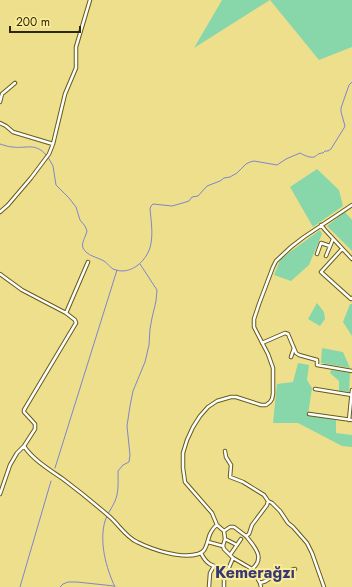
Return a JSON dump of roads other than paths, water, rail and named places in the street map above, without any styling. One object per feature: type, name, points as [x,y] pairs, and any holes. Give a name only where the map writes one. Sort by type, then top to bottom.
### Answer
[{"type":"street","points":[[0,212],[49,154],[53,144],[65,94],[76,68],[76,48],[90,0]]},
{"type":"street","points":[[0,102],[2,94],[15,83]]},
{"type":"street","points":[[0,123],[13,132],[53,144]]},
{"type":"street","points":[[223,546],[225,540],[224,531],[217,525],[212,514],[185,482],[183,453],[185,447],[193,427],[200,416],[211,404],[231,397],[236,397],[261,405],[266,405],[270,402],[273,394],[273,368],[268,354],[254,327],[254,319],[272,267],[276,260],[304,237],[352,205]]},
{"type":"street","points":[[321,225],[352,259]]},
{"type":"street","points":[[326,256],[333,239]]},
{"type":"street","points":[[317,254],[321,243],[330,246]]},
{"type":"street","points":[[342,249],[321,272],[352,298]]},
{"type":"street","points":[[66,313],[88,262]]},
{"type":"street","points":[[0,274],[22,290],[66,313],[75,320],[76,323],[24,410],[24,412],[35,424],[35,429],[10,465],[0,494]]},
{"type":"street","points":[[262,343],[285,333],[288,334],[296,353],[299,355],[317,360],[317,365],[352,371]]},
{"type":"street","points":[[291,357],[294,348]]},
{"type":"street","points":[[315,389],[352,395]]},
{"type":"street","points":[[309,414],[351,420],[352,390]]},
{"type":"street","points":[[24,446],[27,452],[111,518],[136,542],[175,555],[186,556],[201,553],[208,542],[210,533],[217,525]]},
{"type":"street","points":[[225,451],[226,457],[231,465],[230,477],[243,482],[264,495],[268,501],[280,511],[288,523],[307,543],[324,587]]},
{"type":"street","points":[[246,536],[249,534],[252,525],[267,505],[268,501]]},
{"type":"street","points":[[224,531],[230,527],[234,527],[246,536],[258,550],[258,561],[252,569]]},
{"type":"street","points":[[230,555],[241,539]]},
{"type":"street","points":[[225,540],[236,545]]},
{"type":"street","points":[[208,542],[223,546],[233,558],[249,566],[260,582],[261,587]]},
{"type":"street","points":[[201,553],[204,560],[208,564],[227,570]]},
{"type":"street","points":[[224,587],[224,580],[227,570],[233,558]]},
{"type":"street","points":[[209,587],[210,573],[214,566]]},
{"type":"street","points":[[260,582],[266,581],[275,575],[295,569]]},
{"type":"waterway","points":[[48,157],[53,166],[56,185],[76,207],[80,220],[87,231],[83,244],[85,251],[90,255],[104,261],[113,269],[126,271],[138,265],[150,249],[152,235],[150,209],[153,204],[172,206],[189,201],[192,197],[198,196],[207,186],[224,178],[230,177],[250,162],[254,161],[277,165],[300,153],[308,157],[314,157],[331,149],[345,126],[341,108],[349,85],[352,82]]},
{"type":"waterway","points":[[0,144],[11,147],[34,147],[46,155]]},
{"type":"waterway","points":[[115,587],[104,555],[103,529],[106,518],[116,498],[118,471],[123,465],[129,462],[130,455],[127,426],[130,406],[133,391],[145,362],[149,345],[150,329],[157,290],[140,264]]},
{"type":"waterway","points":[[55,468],[117,270]]},
{"type":"waterway","points":[[20,587],[51,481]]},
{"type":"waterway","points":[[60,587],[68,582],[114,586]]},
{"type":"district","name":"Kemerağzı","points":[[255,572]]}]
